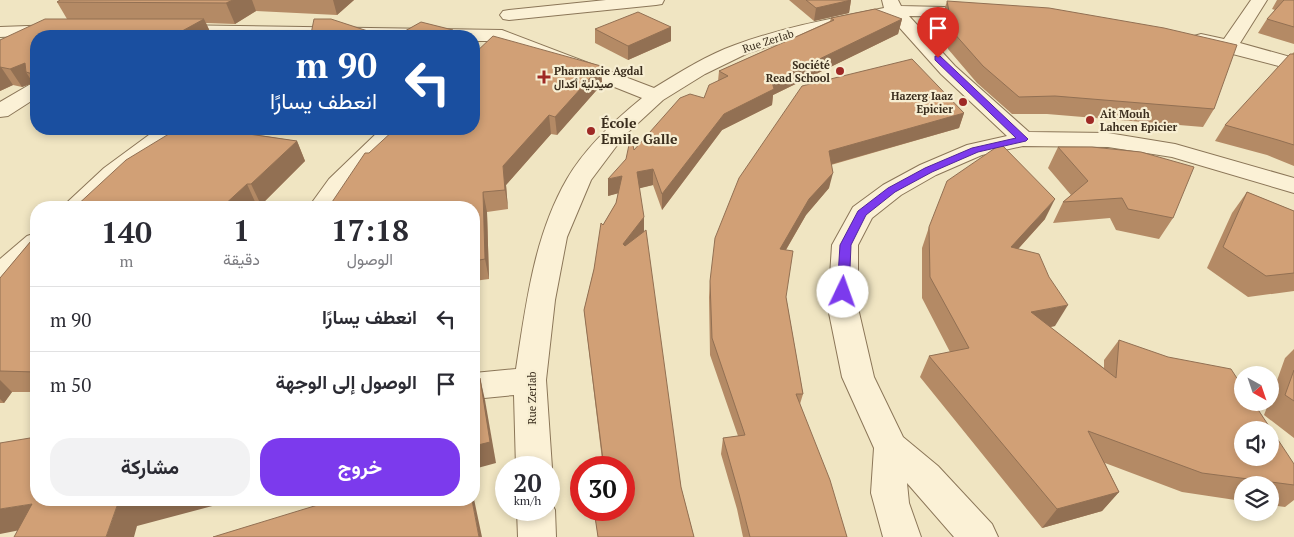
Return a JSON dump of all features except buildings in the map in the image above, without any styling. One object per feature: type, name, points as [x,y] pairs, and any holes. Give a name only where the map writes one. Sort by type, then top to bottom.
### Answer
[{"type":"street","points":[[481,54],[502,36],[509,8],[656,0]]},
{"type":"street","points":[[1229,46],[1259,0]]},
{"type":"street","points":[[892,5],[948,70],[1023,139]]},
{"type":"street","name":"Rue ZerIab","points":[[533,456],[530,380],[541,300],[554,238],[579,179],[616,131],[656,96],[698,70],[741,49],[797,31],[892,5],[1002,13]]},
{"type":"street","points":[[37,30],[58,12]]},
{"type":"street","points":[[0,32],[30,30]]},
{"type":"street","points":[[37,30],[76,30]]},
{"type":"street","points":[[480,36],[502,36],[656,96]]},
{"type":"street","points":[[1185,37],[1229,46],[1294,64]]},
{"type":"street","points":[[0,111],[30,93]]},
{"type":"street","points":[[81,201],[112,173],[163,135]]},
{"type":"street","points":[[325,201],[338,184],[388,135]]},
{"type":"street","points":[[979,537],[925,477],[891,448],[858,377],[843,308],[845,245],[862,213],[892,190],[928,170],[975,150],[1023,139],[1108,140],[1175,151],[1294,186]]},
{"type":"street","points":[[0,275],[30,248]]},
{"type":"street","points":[[480,385],[530,380]]},
{"type":"street","points":[[891,448],[887,478],[890,506],[902,537]]},
{"type":"street","points":[[536,521],[537,537]]},
{"type":"place","name":"Société Read School","points":[[840,71]]},
{"type":"place","name":"Pharmacie Agdal صيدلية أكدال","points":[[544,77]]},
{"type":"place","name":"Hazerg Iaaz Epicier","points":[[963,102]]},
{"type":"place","name":"Ait Mouh Lahcen Epicier","points":[[1090,120]]},
{"type":"place","name":"École Emile Galle","points":[[591,131]]},
{"type":"route","points":[[843,292],[845,245],[862,213],[892,190],[928,170],[975,150],[1023,139],[948,70],[938,58]]}]
